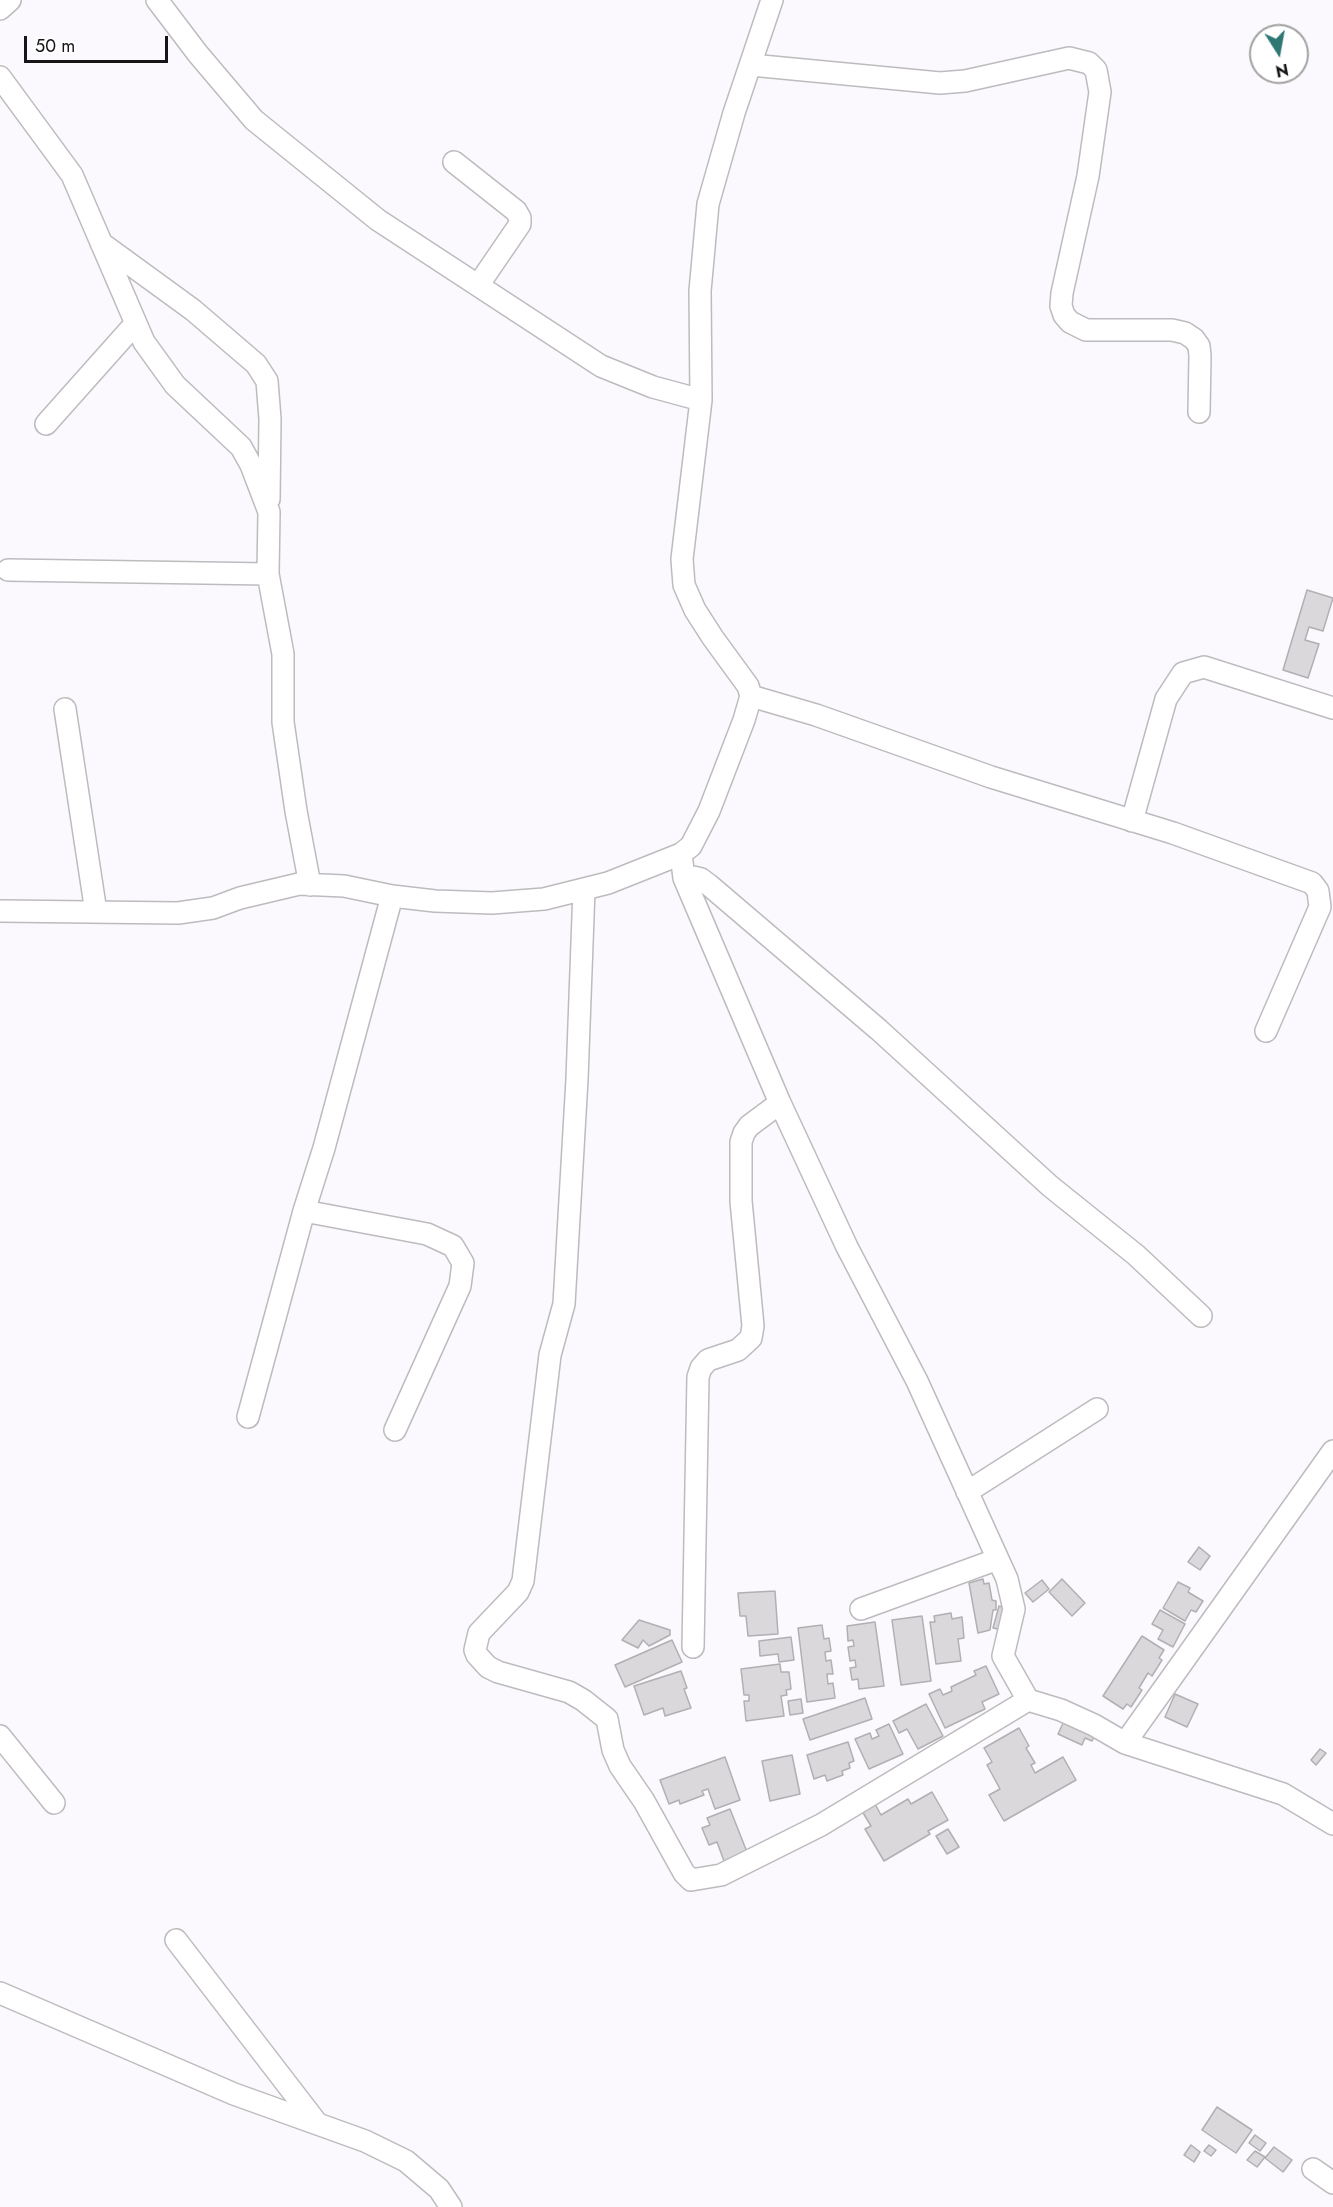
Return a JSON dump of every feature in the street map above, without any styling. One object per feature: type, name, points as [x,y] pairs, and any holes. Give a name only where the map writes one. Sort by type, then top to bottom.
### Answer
[{"type":"street","points":[[0,9],[10,0]]},
{"type":"street","points":[[157,0],[198,54],[254,120],[378,220],[601,366],[653,387],[701,400]]},
{"type":"street","points":[[0,911],[178,913],[213,908],[240,898],[298,884],[344,886],[392,896],[435,901],[492,903],[544,899],[608,883],[681,854],[691,846],[709,811],[751,696],[748,686],[695,610],[684,585],[682,559],[701,400],[700,291],[708,204],[734,113],[772,0]]},
{"type":"street","points":[[751,65],[940,83],[965,81],[1070,58],[1089,63],[1099,77],[1100,92],[1088,176],[1061,306],[1070,322],[1086,330],[1172,330],[1185,333],[1194,339],[1199,346],[1200,356],[1199,412]]},
{"type":"street","points":[[0,77],[72,176],[144,342],[175,385],[241,447],[251,465],[269,512]]},
{"type":"street","points":[[454,162],[516,211],[520,218],[520,224],[478,284]]},
{"type":"street","points":[[101,243],[194,310],[256,364],[267,381],[270,419],[268,574],[283,654],[283,722],[310,885]]},
{"type":"street","points":[[46,424],[135,324]]},
{"type":"street","points":[[8,570],[268,574]]},
{"type":"street","points":[[1132,821],[1166,699],[1183,673],[1204,667],[1333,708]]},
{"type":"street","points":[[751,696],[816,715],[991,777],[1132,821],[1312,883],[1318,891],[1320,907],[1266,1031]]},
{"type":"street","points":[[65,709],[96,912]]},
{"type":"street","points":[[681,854],[684,878],[780,1103],[847,1247],[916,1381],[1007,1579],[1014,1609],[1003,1656],[1028,1700],[1061,1710],[1125,1743],[1283,1794],[1333,1824]]},
{"type":"street","points":[[684,878],[701,879],[709,885],[879,1030],[1050,1186],[1136,1255],[1201,1316]]},
{"type":"street","points":[[584,889],[577,1079],[564,1304],[550,1355],[523,1581],[518,1593],[480,1633],[475,1650],[477,1655],[488,1667],[498,1672],[569,1692],[608,1719],[620,1767],[644,1802],[684,1873],[691,1880],[721,1875],[821,1825],[1028,1700]]},
{"type":"street","points":[[248,1417],[392,896]]},
{"type":"street","points":[[693,1647],[698,1377],[701,1368],[708,1360],[738,1350],[751,1338],[753,1326],[741,1201],[741,1142],[749,1126],[780,1103]]},
{"type":"street","points":[[304,1211],[427,1234],[453,1246],[463,1263],[460,1286],[396,1430]]},
{"type":"street","points":[[967,1492],[1097,1409]]},
{"type":"street","points":[[1125,1743],[1333,1451]]},
{"type":"street","points":[[861,1609],[998,1559]]},
{"type":"street","points":[[0,1736],[54,1803]]},
{"type":"street","points":[[176,1940],[316,2122]]},
{"type":"street","points":[[0,1993],[234,2094],[365,2141],[406,2161],[439,2188],[450,2207]]},
{"type":"street","points":[[1313,2169],[1333,2183]]},
{"type":"building","points":[[1307,590],[1333,598],[1323,631],[1309,627],[1305,640],[1319,644],[1308,678],[1283,670]]},
{"type":"building","points":[[1199,1547],[1210,1556],[1200,1570],[1188,1562]]},
{"type":"building","points":[[983,1579],[984,1584],[989,1583],[992,1600],[996,1601],[996,1610],[993,1610],[990,1630],[978,1633],[969,1583]]},
{"type":"building","points":[[1062,1579],[1085,1603],[1072,1616],[1049,1592]]},
{"type":"building","points":[[1042,1580],[1049,1589],[1033,1602],[1025,1593]]},
{"type":"building","points":[[1178,1582],[1190,1588],[1188,1592],[1203,1601],[1196,1612],[1191,1610],[1185,1621],[1163,1608]]},
{"type":"building","points":[[775,1591],[778,1634],[748,1636],[746,1616],[740,1616],[738,1593]]},
{"type":"building","points":[[999,1606],[1007,1608],[1002,1630],[993,1628]]},
{"type":"building","points":[[1160,1610],[1185,1624],[1173,1647],[1158,1639],[1163,1630],[1152,1624]]},
{"type":"building","points":[[951,1613],[952,1619],[962,1617],[964,1638],[958,1639],[961,1661],[936,1664],[930,1622],[935,1622],[934,1616]]},
{"type":"building","points":[[922,1616],[931,1681],[901,1685],[892,1620]]},
{"type":"building","points":[[639,1620],[670,1630],[670,1635],[649,1646],[643,1640],[638,1648],[622,1640]]},
{"type":"building","points":[[875,1622],[884,1686],[859,1689],[858,1679],[852,1680],[850,1668],[856,1667],[855,1660],[850,1661],[848,1647],[854,1646],[853,1640],[848,1641],[847,1626]]},
{"type":"building","points":[[822,1625],[824,1639],[829,1638],[831,1651],[825,1652],[826,1661],[831,1660],[833,1674],[827,1674],[828,1684],[833,1683],[835,1698],[807,1702],[798,1628]]},
{"type":"building","points":[[1142,1636],[1164,1650],[1159,1658],[1162,1660],[1152,1676],[1148,1673],[1139,1688],[1142,1690],[1131,1707],[1127,1704],[1123,1709],[1103,1696]]},
{"type":"building","points":[[791,1637],[794,1660],[779,1662],[778,1654],[760,1656],[759,1641]]},
{"type":"building","points":[[672,1640],[682,1662],[625,1687],[615,1665]]},
{"type":"building","points":[[780,1664],[781,1672],[789,1672],[791,1689],[786,1690],[787,1695],[781,1696],[784,1716],[746,1721],[744,1701],[749,1701],[749,1695],[744,1695],[741,1669]]},
{"type":"building","points":[[986,1666],[999,1694],[982,1702],[985,1709],[945,1728],[929,1694],[940,1689],[943,1695],[952,1691],[951,1687],[976,1675],[974,1671]]},
{"type":"building","points":[[681,1671],[687,1688],[684,1689],[691,1708],[665,1716],[663,1708],[644,1715],[634,1686]]},
{"type":"building","points":[[1175,1694],[1198,1704],[1187,1727],[1165,1717]]},
{"type":"building","points":[[865,1698],[872,1719],[810,1740],[803,1719]]},
{"type":"building","points":[[801,1699],[803,1713],[790,1715],[788,1701]]},
{"type":"building","points":[[926,1704],[943,1736],[918,1749],[907,1729],[899,1733],[893,1721]]},
{"type":"building","points":[[1065,1719],[1096,1733],[1092,1741],[1085,1738],[1082,1745],[1058,1734]]},
{"type":"building","points":[[889,1724],[903,1754],[869,1769],[855,1739],[870,1733],[872,1739],[879,1736],[876,1730]]},
{"type":"building","points":[[1019,1728],[1029,1746],[1026,1748],[1035,1763],[1031,1765],[1035,1773],[1063,1757],[1076,1780],[1004,1821],[989,1795],[1000,1789],[987,1765],[992,1762],[984,1748]]},
{"type":"building","points":[[848,1742],[854,1761],[849,1763],[850,1768],[842,1771],[843,1775],[827,1781],[825,1775],[814,1779],[807,1755]]},
{"type":"building","points":[[1320,1749],[1326,1753],[1316,1765],[1311,1760]]},
{"type":"building","points":[[792,1755],[800,1794],[770,1801],[762,1761]]},
{"type":"building","points":[[725,1757],[740,1800],[715,1809],[708,1789],[702,1791],[704,1795],[680,1804],[679,1800],[669,1804],[660,1780]]},
{"type":"building","points":[[932,1792],[948,1820],[928,1831],[930,1834],[884,1861],[865,1829],[871,1826],[862,1811],[875,1804],[881,1815],[908,1799],[911,1804]]},
{"type":"building","points":[[730,1809],[747,1852],[724,1861],[717,1842],[709,1845],[702,1828],[710,1825],[707,1818]]},
{"type":"building","points":[[948,1829],[959,1847],[947,1854],[936,1836]]},
{"type":"building","points":[[1217,2107],[1252,2130],[1236,2153],[1202,2130]]},
{"type":"building","points":[[1255,2135],[1266,2143],[1260,2151],[1249,2143]]},
{"type":"building","points":[[1191,2145],[1200,2152],[1194,2162],[1184,2155]]},
{"type":"building","points":[[1209,2145],[1216,2150],[1211,2156],[1204,2151]]},
{"type":"building","points":[[1274,2147],[1292,2160],[1283,2172],[1265,2158]]},
{"type":"building","points":[[1255,2151],[1265,2157],[1257,2167],[1247,2160]]}]
